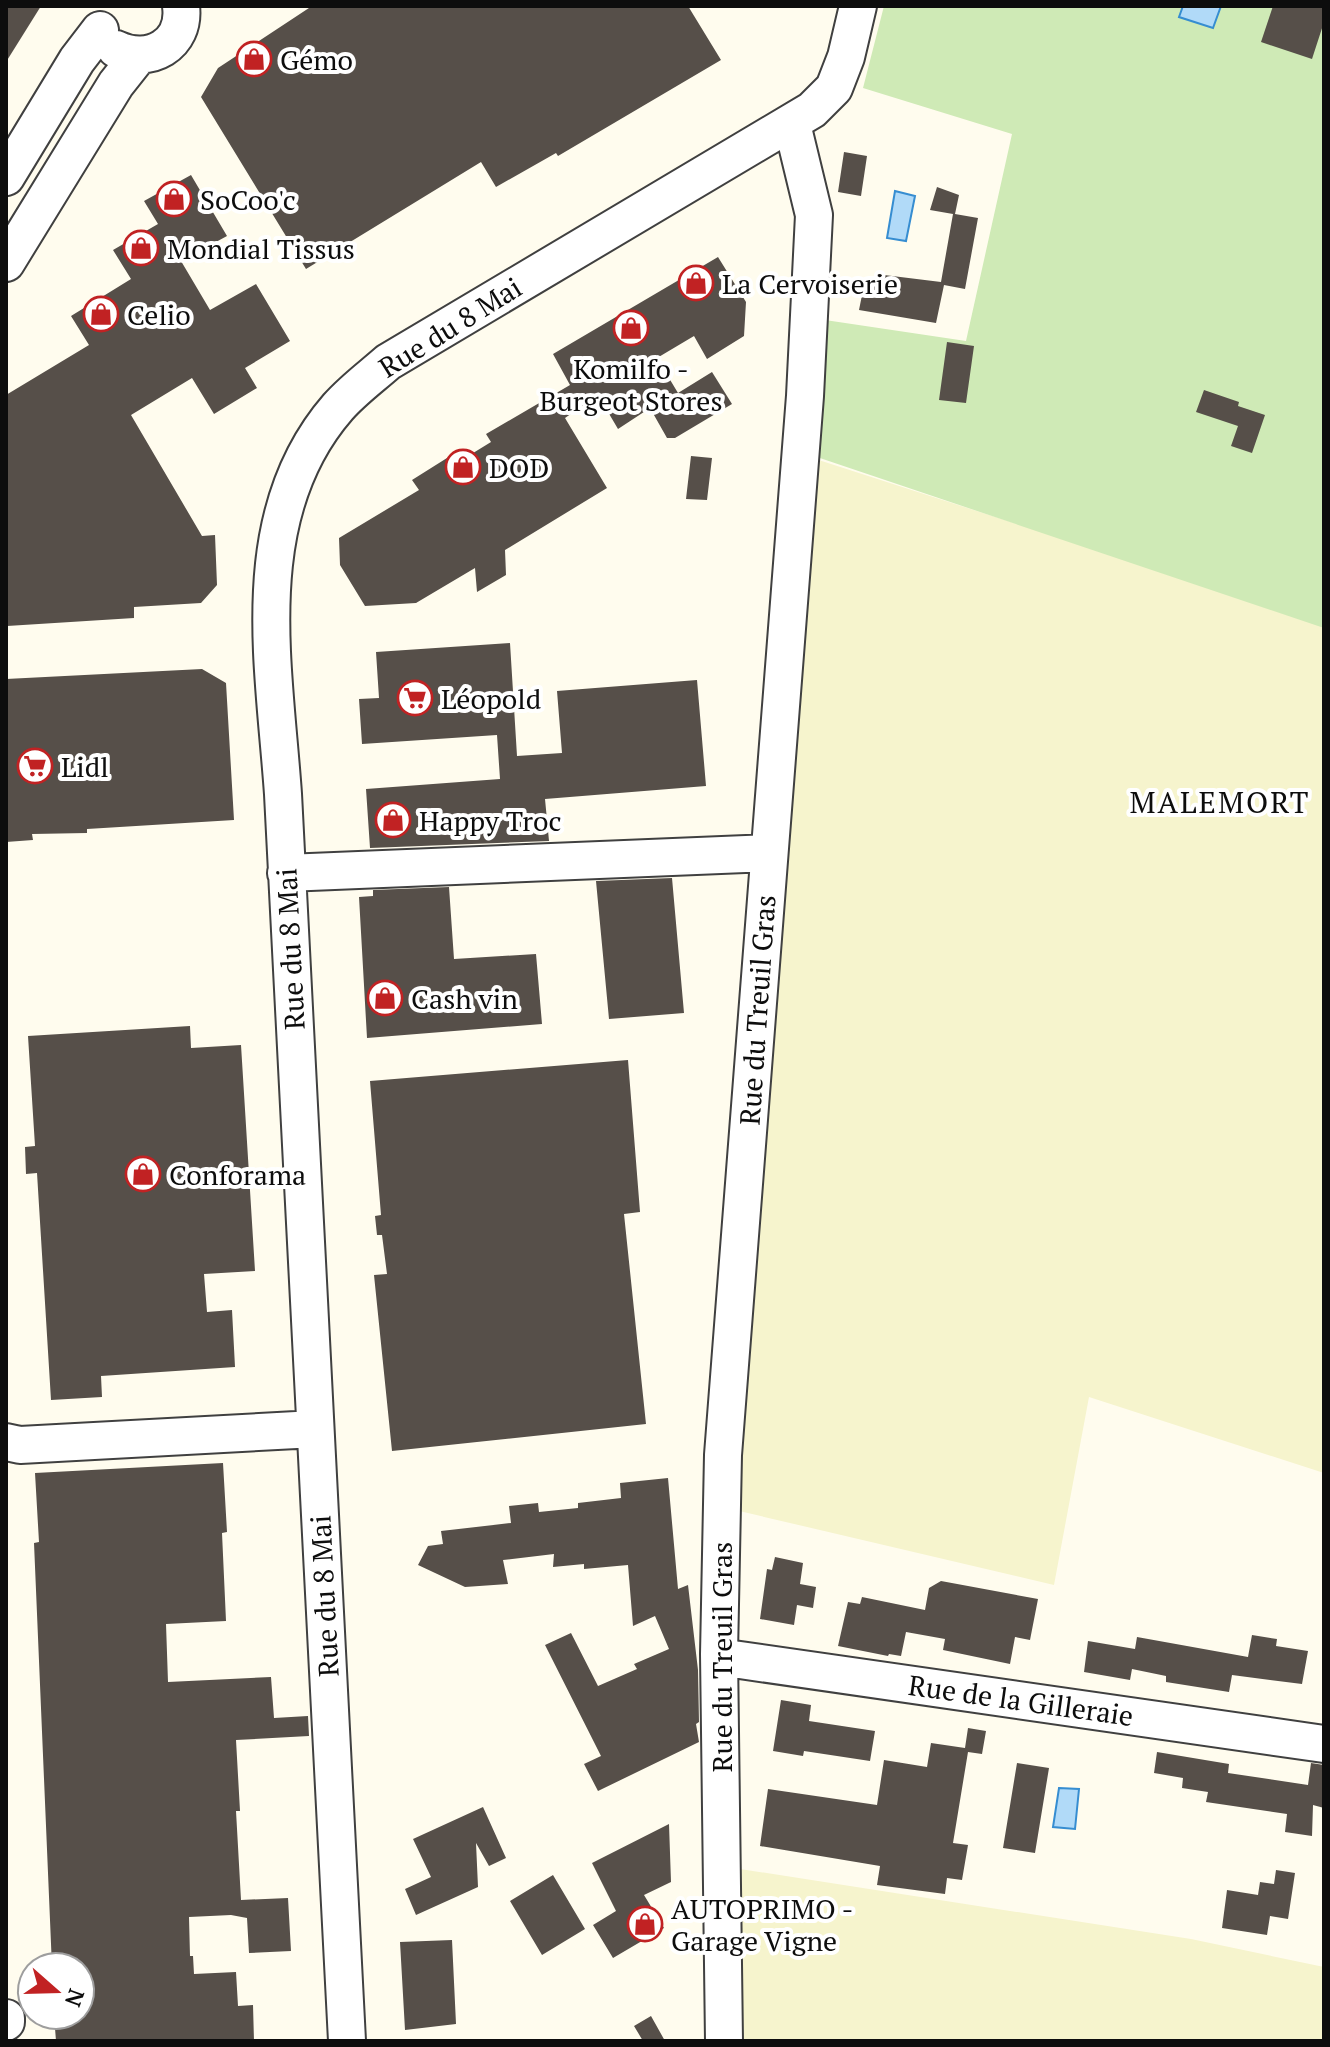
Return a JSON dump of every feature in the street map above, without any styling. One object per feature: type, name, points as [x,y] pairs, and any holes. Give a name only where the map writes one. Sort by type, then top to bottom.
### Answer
[{"type":"street","points":[[99,18],[108,42],[119,51],[147,55],[161,50],[172,40],[179,28],[181,6]]},
{"type":"street","points":[[792,124],[834,88],[846,57],[858,6]]},
{"type":"street","points":[[6,177],[99,18]]},
{"type":"street","points":[[6,263],[116,84],[139,55]]},
{"type":"street","name":"Rue du Treuil Gras","points":[[724,2041],[719,1654],[723,1455],[805,396],[814,215],[792,124]]},
{"type":"street","name":"Rue du 8 Mai","points":[[347,2041],[270,618],[272,567],[288,494],[321,431],[348,397],[388,362],[690,181],[792,124]]},
{"type":"street","points":[[286,873],[769,853]]},
{"type":"street","points":[[11,1446],[315,1429]]},
{"type":"street","name":"Rue de la Gilleraie","points":[[719,1654],[733,1659],[1324,1744]]},
{"type":"shaded area","points":[[800,454],[1324,623],[1324,1473],[1089,1397],[1054,1585],[722,1507]]},
{"type":"shaded area","points":[[721,1866],[1191,1939],[1324,1967],[1324,2041],[724,2041]]},
{"type":"green space","points":[[884,6],[1324,6],[1324,628],[808,454],[825,320],[966,341],[1012,134],[863,88]]},
{"type":"water","points":[[1183,6],[1221,6],[1213,28],[1179,17]]},
{"type":"water","points":[[895,191],[915,196],[906,241],[887,238]]},
{"type":"water","points":[[1059,1788],[1079,1789],[1075,1829],[1053,1827]]},
{"type":"building","points":[[6,6],[41,6],[6,62]]},
{"type":"building","points":[[312,6],[688,6],[721,60],[558,156],[556,153],[496,187],[481,162],[306,269],[201,97],[218,68]]},
{"type":"building","points":[[1273,6],[1324,6],[1324,22],[1312,59],[1261,42]]},
{"type":"building","points":[[844,152],[867,156],[861,196],[838,192]]},
{"type":"building","points":[[191,175],[227,236],[181,261],[210,310],[256,284],[290,341],[245,368],[257,388],[214,414],[192,378],[131,415],[202,536],[215,535],[217,585],[201,603],[134,607],[134,618],[7,626],[6,395],[89,345],[71,316],[131,279],[113,250],[158,224],[144,201]]},
{"type":"building","points":[[937,187],[959,195],[955,214],[978,218],[965,289],[944,285],[936,323],[859,310],[863,290],[873,292],[876,274],[941,282],[953,214],[930,210]]},
{"type":"building","points":[[718,257],[746,302],[744,336],[707,359],[694,336],[657,358],[678,393],[712,372],[732,404],[675,438],[667,438],[650,408],[618,429],[598,395],[565,418],[607,488],[505,550],[506,575],[477,592],[475,568],[416,603],[365,606],[340,565],[339,538],[419,490],[412,480],[447,458],[452,466],[491,442],[486,434],[570,385],[553,354]]},
{"type":"building","points":[[947,342],[974,346],[966,403],[939,400]]},
{"type":"building","points":[[1204,390],[1265,415],[1252,453],[1231,446],[1238,426],[1196,412]]},
{"type":"building","points":[[691,456],[712,458],[707,500],[686,499]]},
{"type":"building","points":[[510,643],[517,756],[562,753],[557,691],[697,680],[706,786],[545,799],[549,841],[370,848],[366,789],[500,779],[497,735],[362,744],[359,699],[379,698],[376,652]]},
{"type":"building","points":[[202,669],[226,683],[234,820],[87,829],[87,833],[32,834],[33,840],[6,842],[6,679]]},
{"type":"building","points":[[672,878],[684,1013],[609,1019],[596,881]]},
{"type":"building","points":[[449,887],[454,959],[536,954],[542,1024],[367,1038],[359,897],[373,896],[373,890]]},
{"type":"building","name":"Conforama","points":[[190,1026],[191,1048],[241,1045],[255,1271],[204,1274],[207,1312],[232,1310],[235,1367],[101,1376],[102,1397],[51,1400],[37,1173],[26,1174],[25,1147],[35,1146],[28,1036]]},
{"type":"building","points":[[628,1060],[640,1212],[624,1214],[646,1424],[392,1451],[374,1275],[387,1274],[382,1235],[377,1235],[375,1216],[381,1215],[370,1081]]},
{"type":"building","points":[[223,1463],[227,1532],[222,1533],[226,1621],[166,1624],[168,1682],[271,1677],[274,1718],[308,1716],[309,1736],[236,1740],[241,1900],[288,1898],[291,1951],[249,1953],[247,1918],[231,1915],[189,1917],[190,1956],[193,1956],[194,1974],[236,1972],[238,2006],[253,2005],[254,2041],[56,2041],[55,2031],[96,2031],[96,1951],[51,1951],[34,1543],[39,1542],[35,1473]]},
{"type":"building","points":[[668,1478],[678,1589],[688,1585],[698,1670],[699,1722],[696,1724],[699,1742],[598,1791],[584,1764],[601,1756],[545,1645],[571,1633],[598,1686],[637,1669],[634,1664],[669,1649],[655,1616],[633,1626],[628,1565],[584,1569],[584,1564],[553,1567],[554,1554],[503,1560],[508,1584],[465,1587],[418,1565],[428,1546],[443,1544],[441,1531],[511,1523],[509,1506],[538,1503],[539,1512],[578,1508],[578,1503],[621,1498],[620,1483]]},
{"type":"building","points":[[775,1557],[803,1563],[800,1584],[816,1587],[813,1608],[797,1605],[794,1625],[760,1619],[767,1569],[772,1570]]},
{"type":"building","points":[[941,1581],[1038,1599],[1030,1640],[1015,1637],[1010,1664],[943,1650],[945,1639],[906,1632],[901,1656],[838,1646],[848,1602],[860,1604],[862,1597],[925,1610],[929,1588]]},
{"type":"building","points":[[1252,1635],[1277,1639],[1276,1646],[1308,1651],[1302,1684],[1232,1675],[1229,1692],[1166,1682],[1166,1676],[1132,1669],[1130,1680],[1084,1672],[1088,1641],[1135,1649],[1137,1637],[1248,1657]]},
{"type":"building","points":[[781,1700],[811,1705],[809,1721],[875,1731],[870,1761],[804,1751],[803,1756],[773,1751]]},
{"type":"building","points":[[968,1728],[986,1731],[982,1754],[968,1752],[953,1843],[968,1845],[962,1880],[947,1878],[945,1894],[877,1885],[880,1866],[760,1846],[768,1789],[877,1805],[884,1760],[927,1767],[931,1743],[965,1748]]},
{"type":"building","points":[[1157,1752],[1229,1764],[1228,1773],[1308,1785],[1311,1763],[1324,1765],[1324,1808],[1313,1805],[1312,1836],[1285,1832],[1287,1814],[1206,1802],[1208,1792],[1182,1788],[1183,1778],[1154,1773]]},
{"type":"building","points":[[1017,1763],[1049,1768],[1035,1853],[1003,1848]]},
{"type":"building","points":[[483,1807],[506,1858],[489,1866],[476,1843],[478,1887],[416,1915],[405,1889],[431,1877],[413,1839]]},
{"type":"building","points":[[669,1824],[671,1882],[644,1895],[664,1928],[613,1958],[593,1925],[616,1911],[592,1863]]},
{"type":"building","points":[[1276,1870],[1295,1873],[1288,1919],[1270,1916],[1267,1935],[1222,1928],[1227,1890],[1258,1895],[1260,1882],[1274,1884]]},
{"type":"building","points":[[553,1875],[585,1929],[542,1955],[510,1901]]},
{"type":"building","points":[[452,1940],[456,2024],[405,2030],[400,1942]]},
{"type":"building","points":[[651,2016],[665,2041],[643,2041],[634,2026]]},
{"type":"place","name":"Gémo","points":[[254,59]]},
{"type":"place","name":"SoCoo'c","points":[[174,199]]},
{"type":"place","name":"Mondial Tissus","points":[[141,248]]},
{"type":"place","name":"La Cervoiserie","points":[[696,283]]},
{"type":"place","name":"Celio","points":[[101,314]]},
{"type":"place","name":"Komilfo - Burgeot Stores","points":[[631,328]]},
{"type":"place","name":"DOD","points":[[463,467]]},
{"type":"place","name":"Léopold","points":[[415,698]]},
{"type":"place","name":"Lidl","points":[[35,766]]},
{"type":"place","name":"Happy Troc","points":[[393,820]]},
{"type":"place","name":"Cash vin","points":[[385,998]]},
{"type":"place","name":"Conforama","points":[[143,1174]]},
{"type":"place","name":"AUTOPRIMO - Garage Vigne","points":[[645,1924]]},
{"type":"district","name":"MALEMORT","points":[[1220,802]]}]
